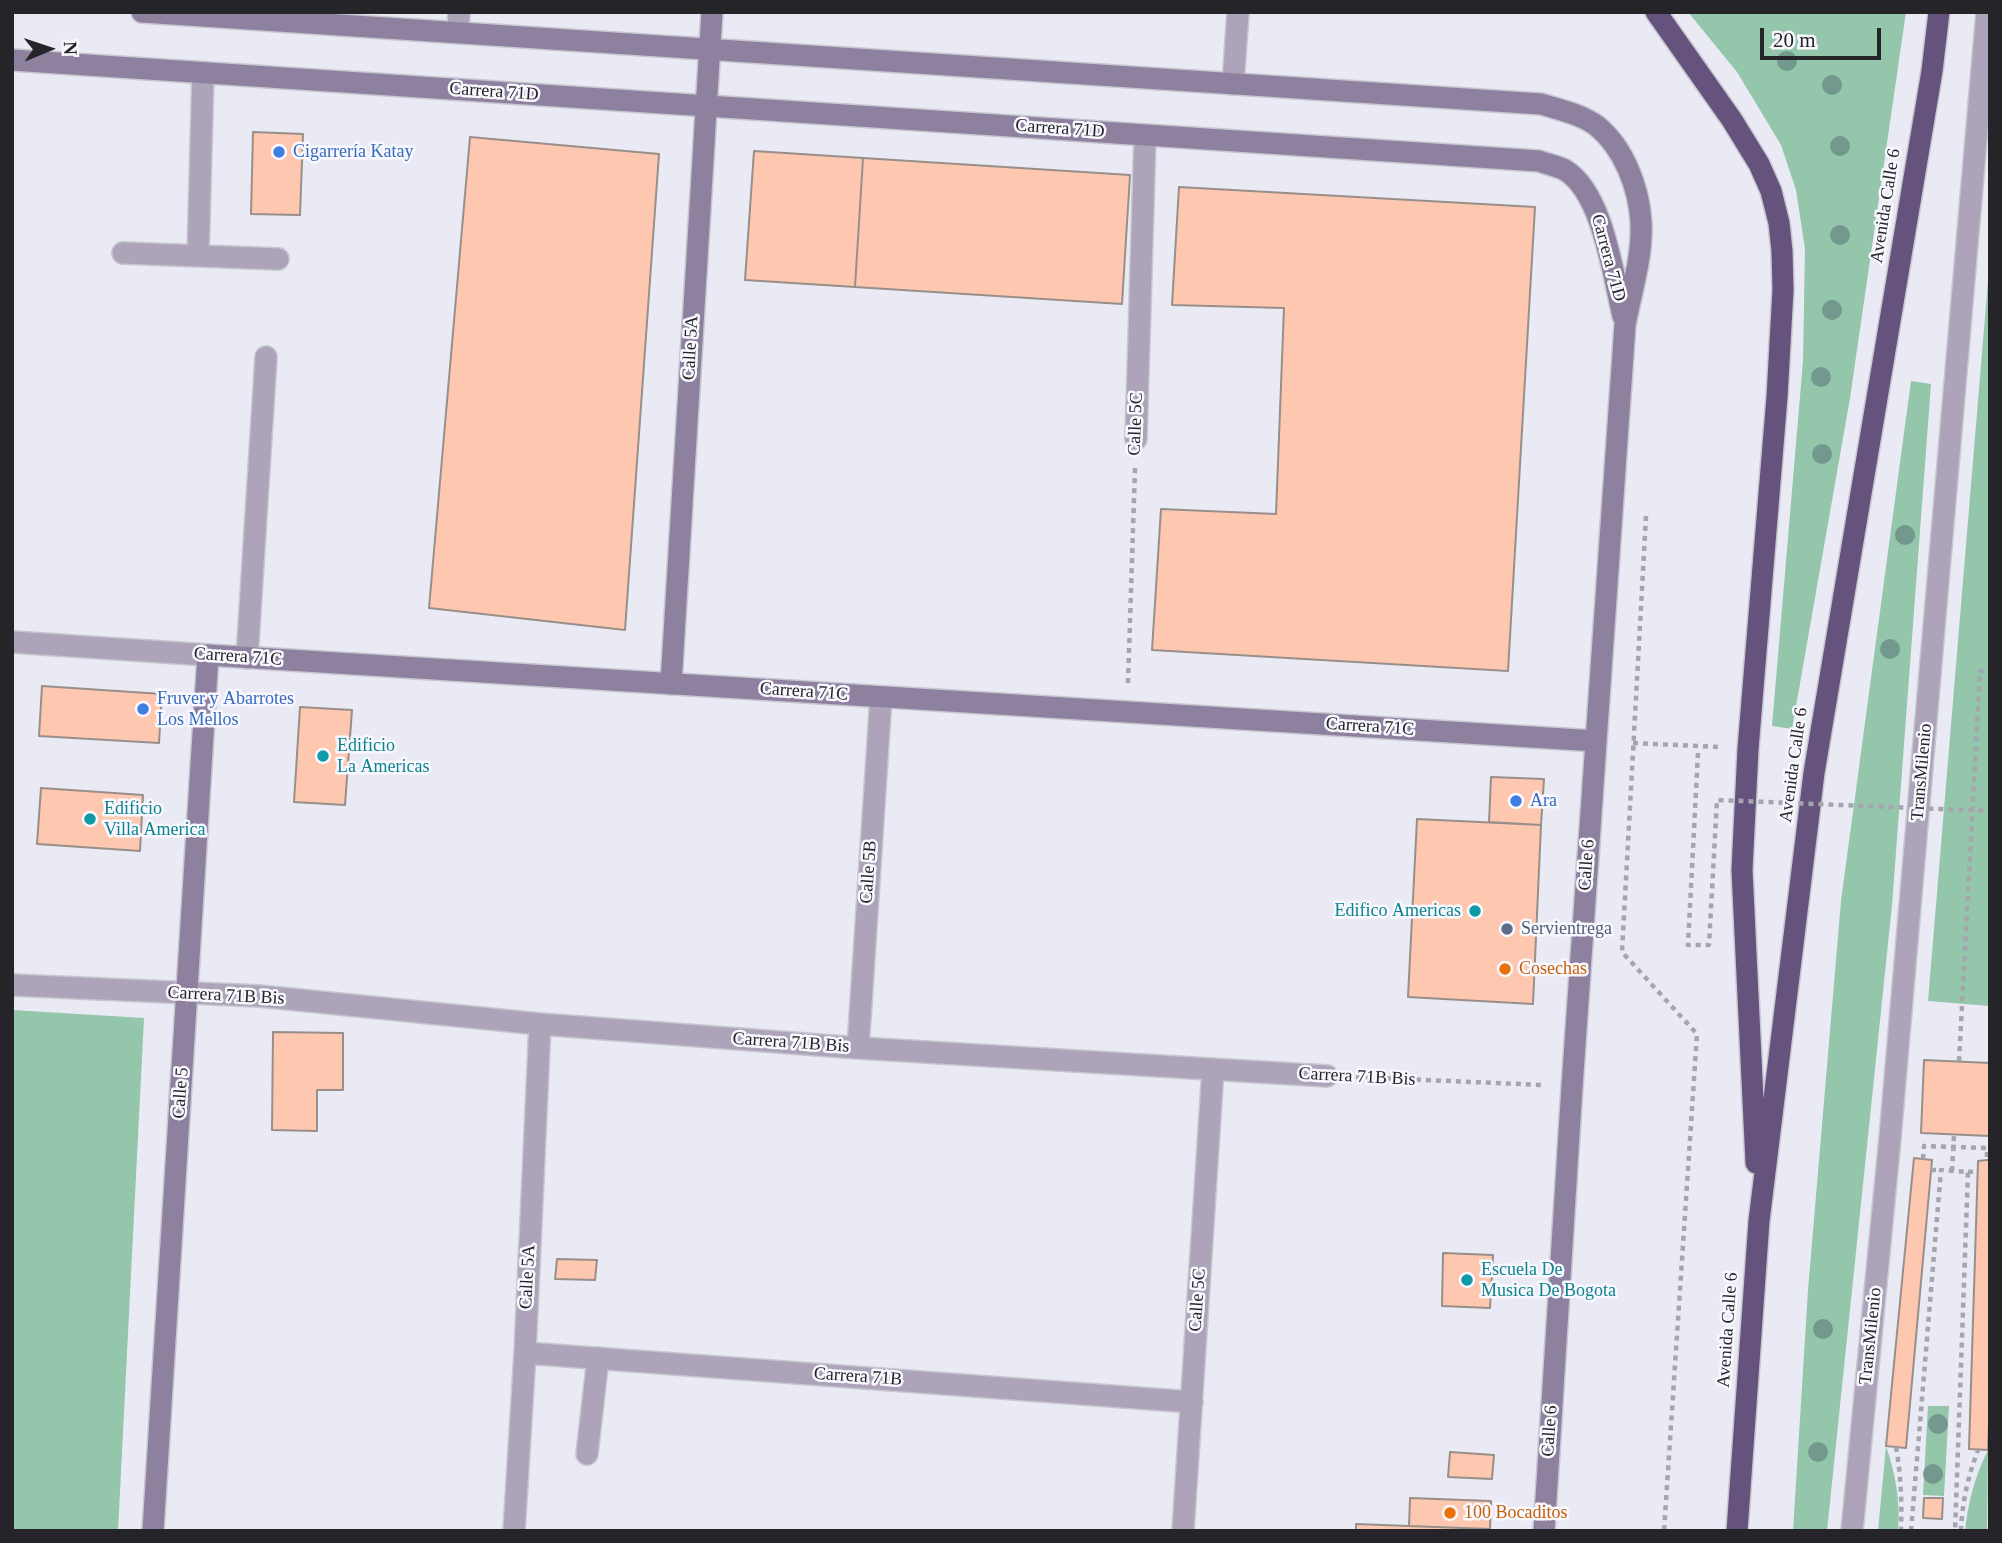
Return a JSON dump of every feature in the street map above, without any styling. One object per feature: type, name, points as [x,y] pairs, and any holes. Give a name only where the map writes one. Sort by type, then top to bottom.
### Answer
[{"type":"highway","points":[[1656,12],[1732,120],[1759,164],[1771,191],[1782,251],[1783,290],[1777,397],[1748,749],[1742,870],[1759,1221]]},
{"type":"highway","name":"Avenida Calle 6","points":[[1737,1531],[1759,1221],[1814,773],[1940,12]]},
{"type":"street","name":"Carrera 71D","points":[[142,12],[458,22],[709,50],[1541,104],[1573,113],[1595,125],[1614,143],[1628,168],[1641,222],[1640,246],[1625,325]]},
{"type":"street","name":"Calle 5A","points":[[671,684],[712,12]]},
{"type":"street","points":[[1233,84],[1238,12]]},
{"type":"street","name":"TransMilenio","points":[[1852,1531],[1895,1082],[1987,12]]},
{"type":"street","name":"Carrera 71D","points":[[12,60],[1539,161],[1566,171],[1584,188],[1595,208],[1625,325]]},
{"type":"street","points":[[198,256],[203,72]]},
{"type":"street","name":"Calle 5C","points":[[1136,439],[1145,135]]},
{"type":"street","points":[[123,253],[278,259]]},
{"type":"street","name":"Calle 6","points":[[1544,1531],[1625,325]]},
{"type":"street","points":[[247,658],[266,357]]},
{"type":"street","name":"Carrera 71C","points":[[12,642],[1596,741]]},
{"type":"street","name":"Calle 5","points":[[153,1531],[208,655]]},
{"type":"street","name":"Calle 5B","points":[[858,1048],[881,697]]},
{"type":"street","name":"Carrera 71B Bis","points":[[12,985],[259,996],[540,1024],[858,1048],[1327,1076]]},
{"type":"street","name":"Calle 5A","points":[[514,1531],[540,1024]]},
{"type":"street","name":"Calle 5C","points":[[1183,1531],[1213,1069]]},
{"type":"street","name":"Carrera 71B","points":[[525,1353],[1192,1402]]},
{"type":"street","points":[[587,1454],[598,1358]]},
{"type":"path","name":"Calle 5C","points":[[1128,712],[1136,439]]},
{"type":"path","points":[[1646,515],[1622,952],[1697,1034],[1664,1531]]},
{"type":"path","points":[[1959,1061],[1979,671],[1990,671]]},
{"type":"path","points":[[1596,741],[1748,749]]},
{"type":"path","points":[[1698,746],[1688,945],[1709,945],[1717,800],[1990,811]]},
{"type":"path","name":"Carrera 71B Bis","points":[[1327,1076],[1572,1087]]},
{"type":"path","points":[[1952,1171],[1954,1135]]},
{"type":"path","points":[[1923,1159],[1924,1146],[1987,1148],[1987,1160]]},
{"type":"path","points":[[1931,1170],[1978,1171]]},
{"type":"path","points":[[1910,1531],[1941,1170]]},
{"type":"path","points":[[1955,1531],[1968,1172]]},
{"type":"path","points":[[1896,1447],[1900,1471],[1901,1531]]},
{"type":"path","points":[[1961,1531],[1970,1470],[1978,1450]]},
{"type":"green space","points":[[1688,12],[1906,12],[1850,398],[1792,729],[1772,726],[1803,361],[1805,249],[1796,190],[1781,145],[1737,72]]},
{"type":"green space","points":[[1990,257],[1990,1006],[1928,1001]]},
{"type":"green space","points":[[1911,381],[1931,384],[1892,905],[1827,1531],[1793,1531],[1808,1290],[1841,901]]},
{"type":"green space","points":[[12,1010],[144,1018],[118,1531],[12,1531]]},
{"type":"green space","points":[[1928,1406],[1949,1406],[1944,1496],[1923,1495]]},
{"type":"green space","points":[[1886,1446],[1899,1509],[1898,1531],[1878,1531]]},
{"type":"green space","points":[[1988,1450],[1987,1531],[1965,1531],[1973,1489]]},
{"type":"building","points":[[253,132],[303,134],[300,215],[251,214]]},
{"type":"building","points":[[470,137],[659,154],[625,630],[429,608]]},
{"type":"building","points":[[754,151],[863,158],[855,287],[745,280]]},
{"type":"building","points":[[863,158],[1130,175],[1122,304],[855,287]]},
{"type":"building","points":[[1179,187],[1535,207],[1508,671],[1152,650],[1161,509],[1276,514],[1284,308],[1172,305]]},
{"type":"building","points":[[42,686],[162,694],[159,743],[39,736]]},
{"type":"building","name":"Edificio La Americas","points":[[300,707],[352,710],[345,805],[294,802]]},
{"type":"building","name":"Ara","points":[[1491,777],[1544,779],[1541,825],[1489,822]]},
{"type":"building","name":"Edificio Villa America","points":[[41,788],[143,795],[140,851],[37,844]]},
{"type":"building","name":"Edifico Americas","points":[[1417,819],[1541,825],[1533,1004],[1408,997]]},
{"type":"building","points":[[273,1032],[343,1033],[343,1090],[317,1090],[317,1131],[272,1130]]},
{"type":"building","points":[[1924,1060],[1990,1063],[1990,1136],[1921,1133]]},
{"type":"building","points":[[1914,1158],[1932,1160],[1906,1448],[1886,1446]]},
{"type":"building","points":[[1990,1160],[1988,1450],[1969,1449],[1978,1161]]},
{"type":"building","name":"Escuela De Musica De Bogota","points":[[1443,1253],[1493,1255],[1490,1308],[1442,1306]]},
{"type":"building","points":[[557,1259],[597,1260],[595,1280],[555,1279]]},
{"type":"building","points":[[1450,1452],[1494,1455],[1492,1479],[1448,1477]]},
{"type":"building","name":"100 Bocaditos","points":[[1410,1498],[1491,1501],[1490,1529],[1409,1526]]},
{"type":"building","points":[[1924,1498],[1943,1498],[1942,1519],[1923,1518]]},
{"type":"building","points":[[1356,1524],[1490,1529],[1356,1531]]},
{"type":"place","name":"Cigarrería Katay","points":[[279,152]]},
{"type":"place","name":"Fruver y Abarrotes Los Mellos","points":[[143,709]]},
{"type":"place","name":"Edificio La Americas","points":[[323,756]]},
{"type":"place","name":"Ara","points":[[1516,801]]},
{"type":"place","name":"Edificio Villa America","points":[[90,819]]},
{"type":"place","name":"Edifico Americas","points":[[1475,911]]},
{"type":"place","name":"Servientrega","points":[[1507,929]]},
{"type":"place","name":"Cosechas","points":[[1505,969]]},
{"type":"place","name":"Escuela De Musica De Bogota","points":[[1467,1280]]},
{"type":"place","name":"100 Bocaditos","points":[[1450,1513]]}]
